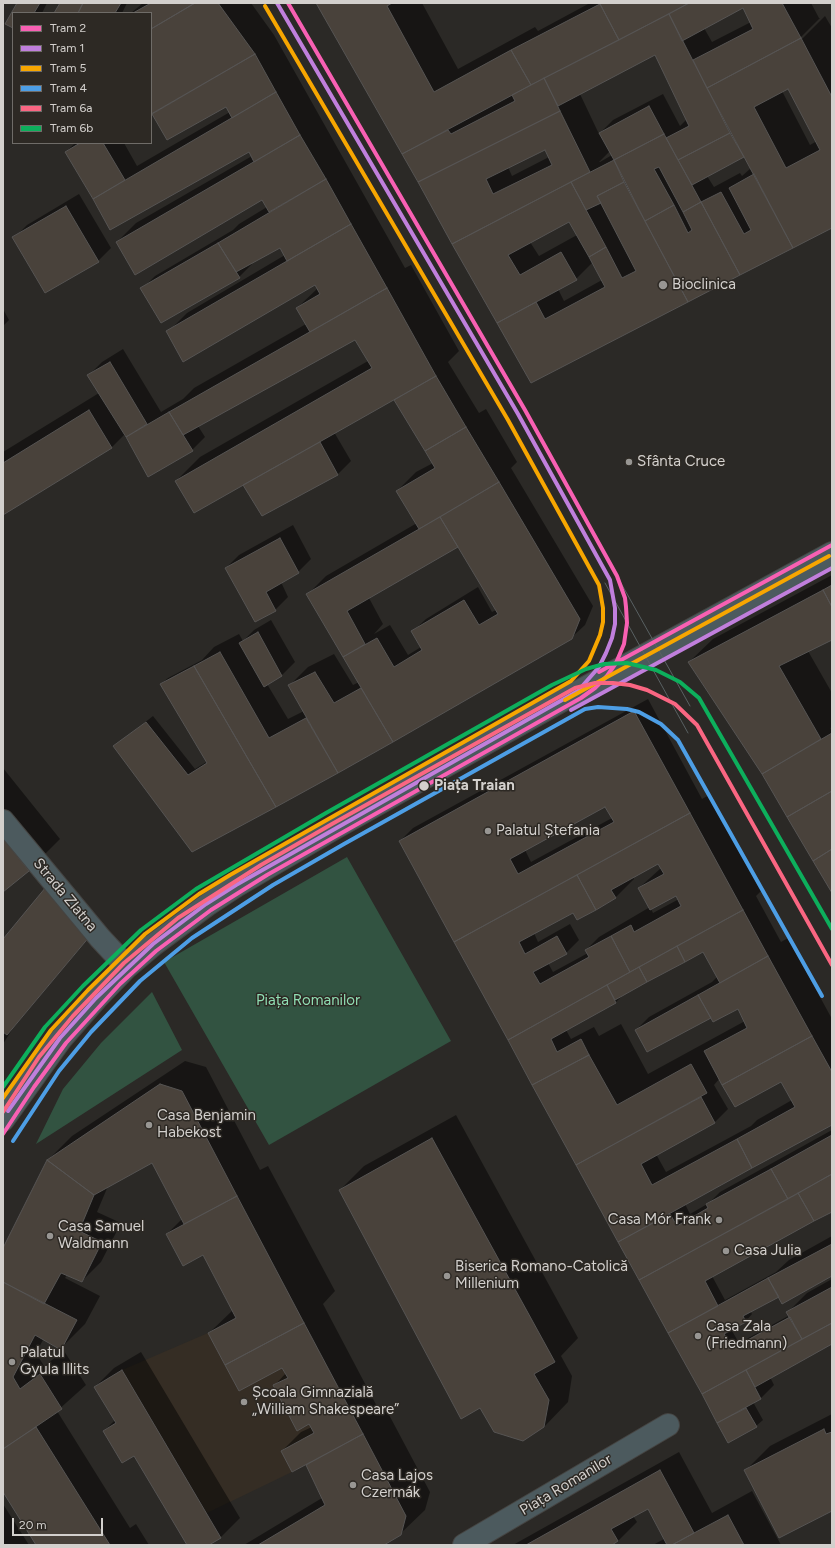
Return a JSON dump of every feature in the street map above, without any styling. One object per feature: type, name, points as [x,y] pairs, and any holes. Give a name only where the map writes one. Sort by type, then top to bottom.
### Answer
[{"type":"street","points":[[3,1120],[60,1039],[96,998],[127,968],[182,923],[236,886],[335,828],[832,553]]},
{"type":"street","name":"Strada Zlatna","points":[[3,821],[100,938],[127,968]]},
{"type":"street","name":"Piața Romanilor","points":[[464,1545],[668,1425]]},
{"type":"shaded area","name":"Școala Gimnazială „William Shakespeare”","points":[[304,1323],[363,1434],[292,1472],[207,1513],[122,1370],[208,1333],[226,1365]]},
{"type":"green space","name":"Piața Romanilor","points":[[347,857],[451,1041],[269,1145],[164,962]]},
{"type":"green space","points":[[152,992],[182,1050],[36,1144],[63,1089],[101,1043]]},
{"type":"building","points":[[17,3],[40,3],[35,12],[12,12],[12,28],[5,24]]},
{"type":"building","points":[[60,3],[83,3],[78,12],[55,12]]},
{"type":"building","points":[[83,3],[121,3],[116,12],[78,12]]},
{"type":"building","points":[[151,3],[195,3],[152,28],[152,12],[135,12]]},
{"type":"building","points":[[195,3],[218,3],[255,54],[152,113],[152,28]]},
{"type":"building","points":[[316,3],[392,3],[387,6],[434,92],[511,50],[531,85],[402,154]]},
{"type":"building","points":[[689,3],[619,40],[600,4]]},
{"type":"building","points":[[689,3],[782,3],[801,38],[707,88],[693,60],[753,29],[743,8],[682,41],[669,14]]},
{"type":"building","points":[[600,4],[619,40],[531,85],[511,50]]},
{"type":"building","points":[[669,14],[730,133],[678,160],[666,138],[689,126],[655,55],[558,106],[544,78]]},
{"type":"building","points":[[801,38],[832,97],[832,228],[793,248],[707,88]],"holes":[[[788,89],[820,150],[786,168],[754,107]]]},
{"type":"building","points":[[255,54],[276,92],[232,118],[226,107],[167,140],[152,114]]},
{"type":"building","points":[[544,78],[560,111],[418,182],[402,154],[448,130],[451,134],[515,101],[512,95]]},
{"type":"building","points":[[276,92],[300,135],[254,162],[249,152],[110,230],[93,199]]},
{"type":"building","points":[[649,106],[664,134],[614,160],[599,133]]},
{"type":"building","points":[[560,111],[590,172],[452,244],[418,182]],"holes":[[[545,150],[552,165],[493,194],[486,179]]]},
{"type":"building","points":[[730,133],[744,157],[692,185],[678,160]]},
{"type":"building","points":[[664,134],[701,202],[683,212],[659,167],[654,169],[674,205],[645,221],[614,160]]},
{"type":"building","points":[[300,135],[326,179],[269,212],[262,200],[135,275],[116,242]]},
{"type":"building","points":[[78,144],[104,144],[125,180],[93,199],[65,152]]},
{"type":"building","points":[[614,160],[624,182],[597,196],[601,203],[586,210],[571,182]]},
{"type":"building","points":[[754,174],[793,248],[740,275],[701,202],[721,192],[744,234],[751,230],[729,188]]},
{"type":"building","points":[[326,179],[351,224],[287,261],[280,248],[236,272],[218,243]]},
{"type":"building","points":[[571,182],[606,247],[589,257],[569,222],[508,255],[520,275],[561,252],[577,280],[497,323],[452,244]]},
{"type":"building","points":[[624,182],[688,302],[531,383],[497,323],[536,302],[545,319],[605,287],[589,257],[606,247],[622,278],[636,271],[597,196]]},
{"type":"building","points":[[701,202],[740,275],[688,302],[645,221],[674,205],[688,233],[692,230],[683,212]]},
{"type":"building","points":[[66,206],[99,262],[45,293],[12,237]]},
{"type":"building","points":[[351,224],[387,288],[310,332],[296,308],[320,294],[315,285],[183,362],[166,331]]},
{"type":"building","points":[[218,243],[240,278],[161,323],[140,288]]},
{"type":"building","points":[[387,288],[436,376],[194,513],[175,481],[372,368],[355,340],[183,435],[169,412]]},
{"type":"building","points":[[110,362],[147,424],[126,437],[87,375]]},
{"type":"building","points":[[436,376],[466,427],[425,451],[394,400]]},
{"type":"building","points":[[89,410],[112,448],[3,515],[3,463]]},
{"type":"building","points":[[169,412],[193,451],[148,477],[126,437]]},
{"type":"building","points":[[466,427],[499,482],[419,529],[396,491],[435,468],[425,451]]},
{"type":"building","points":[[320,442],[338,475],[262,516],[243,485]]},
{"type":"building","points":[[499,482],[580,619],[572,639],[393,742],[343,657],[377,638],[394,667],[422,650],[411,631],[464,600],[479,625],[498,614],[440,517]]},
{"type":"building","points":[[440,517],[458,547],[347,611],[365,644],[343,657],[306,594]]},
{"type":"building","points":[[280,538],[299,573],[266,592],[276,611],[255,622],[225,568]]},
{"type":"building","points":[[832,585],[832,607],[823,590]]},
{"type":"building","points":[[823,590],[832,607],[832,640],[779,666],[821,739],[762,774],[688,662]]},
{"type":"building","points":[[258,632],[282,676],[264,687],[239,643]]},
{"type":"building","points":[[220,652],[269,738],[306,718],[338,773],[276,807],[194,666]]},
{"type":"building","points":[[194,666],[276,807],[192,852],[113,746],[146,722],[188,775],[207,763],[160,684]]},
{"type":"building","points":[[315,672],[334,703],[361,688],[393,742],[338,773],[288,685]]},
{"type":"building","name":"Palatul Ștefania","points":[[634,711],[690,813],[454,942],[399,841]],"holes":[[[605,807],[614,822],[518,874],[510,859]]]},
{"type":"building","points":[[832,733],[832,791],[787,817],[762,774]]},
{"type":"building","points":[[832,791],[832,849],[813,861],[787,817]]},
{"type":"building","points":[[690,813],[743,910],[630,972],[611,936],[631,925],[634,932],[681,906],[676,896],[650,910],[638,888],[664,874],[658,864],[611,890],[616,898],[596,910],[577,875]]},
{"type":"building","points":[[3,838],[29,871],[3,892]]},
{"type":"building","points":[[832,849],[832,893],[813,861]]},
{"type":"building","points":[[577,875],[596,910],[577,920],[573,913],[519,942],[525,954],[557,936],[567,954],[533,972],[540,984],[589,957],[585,950],[611,936],[630,972],[508,1040],[454,942]]},
{"type":"building","points":[[46,887],[90,936],[7,1035],[3,1032],[3,939]]},
{"type":"building","points":[[743,910],[768,956],[720,983],[703,952],[685,962],[677,946]]},
{"type":"building","points":[[677,946],[685,962],[647,982],[639,967]]},
{"type":"building","points":[[768,956],[812,1036],[722,1085],[704,1051],[747,1028],[738,1009],[713,1022],[698,995]]},
{"type":"building","points":[[639,967],[647,982],[615,1000],[607,985]]},
{"type":"building","points":[[607,985],[616,1003],[551,1039],[557,1052],[581,1039],[589,1055],[532,1085],[508,1040]]},
{"type":"building","points":[[698,995],[711,1018],[647,1052],[635,1030]]},
{"type":"building","points":[[812,1036],[832,1072],[832,1125],[752,1168],[737,1139],[795,1107],[781,1082],[735,1107],[722,1085]]},
{"type":"building","points":[[589,1055],[617,1105],[691,1064],[707,1093],[576,1165],[532,1085]]},
{"type":"building","name":"Casa Benjamin Habekost","points":[[160,1084],[182,1091],[237,1196],[184,1224],[152,1163],[94,1195],[47,1160]]},
{"type":"building","points":[[701,1097],[715,1123],[641,1164],[652,1185],[737,1139],[752,1168],[618,1242],[576,1165]]},
{"type":"building","points":[[832,1135],[832,1174],[788,1199],[771,1169]]},
{"type":"building","name":"Biserica Romano-Catolică Millenium","points":[[432,1138],[555,1362],[534,1374],[549,1400],[544,1427],[523,1441],[494,1432],[480,1408],[461,1419],[339,1190]]},
{"type":"building","name":"Casa Samuel Waldmann","points":[[47,1160],[94,1195],[79,1231],[102,1242],[82,1282],[61,1273],[44,1304],[3,1282],[3,1248]]},
{"type":"building","name":"Casa Mór Frank","points":[[771,1169],[788,1199],[639,1280],[618,1242],[670,1214],[677,1226],[708,1208],[706,1204]]},
{"type":"building","points":[[832,1174],[832,1212],[814,1221],[798,1193]]},
{"type":"building","name":"Casa Julia","points":[[798,1193],[814,1221],[705,1281],[718,1306],[668,1333],[639,1280]]},
{"type":"building","points":[[237,1196],[304,1323],[225,1365],[208,1333],[236,1318],[203,1255],[183,1266],[166,1234]]},
{"type":"building","points":[[832,1244],[832,1276],[782,1304],[768,1278]]},
{"type":"building","name":"Casa Zala (Friedmann)","points":[[768,1278],[779,1297],[743,1316],[746,1322],[724,1334],[733,1348],[790,1317],[802,1339],[702,1394],[668,1333]]},
{"type":"building","name":"Palatul Gyula Illits","points":[[3,1282],[77,1320],[61,1350],[35,1335],[13,1377],[20,1389],[40,1374],[62,1409],[3,1449]]},
{"type":"building","points":[[832,1287],[832,1323],[802,1339],[786,1312]]},
{"type":"building","points":[[304,1323],[363,1434],[292,1472],[281,1451],[314,1433],[309,1424],[297,1431],[273,1385],[288,1378],[282,1368],[239,1391],[225,1365]]},
{"type":"building","points":[[832,1323],[832,1344],[755,1387],[746,1370]]},
{"type":"building","points":[[122,1370],[221,1538],[209,1545],[187,1545],[134,1456],[122,1463],[103,1431],[116,1423],[94,1387]]},
{"type":"building","points":[[746,1370],[761,1399],[717,1423],[702,1394]]},
{"type":"building","points":[[746,1408],[757,1427],[728,1443],[717,1423]]},
{"type":"building","points":[[36,1427],[110,1545],[36,1545],[3,1492],[3,1449]]},
{"type":"building","points":[[824,1429],[826,1434],[832,1432],[832,1511],[779,1538],[744,1470]]},
{"type":"building","name":"Casa Lajos Czermák","points":[[363,1434],[406,1516],[401,1535],[384,1545],[258,1545],[325,1505],[306,1465]]},
{"type":"building","points":[[660,1470],[694,1533],[672,1545],[667,1545],[648,1509],[611,1529],[618,1541],[612,1545],[526,1545]]},
{"type":"building","points":[[728,1515],[744,1545],[672,1545],[694,1533]]},
{"type":"tram line","name":"1","points":[[8,1111],[60,1038],[96,998],[153,944],[206,904],[236,885],[578,691],[599,667],[612,638],[615,624],[615,608],[610,580],[518,414],[277,3]]},
{"type":"tram line","name":"2","points":[[3,1134],[34,1087],[66,1043],[120,984],[156,951],[211,910],[267,875],[581,698],[595,688],[607,676],[616,663],[624,644],[627,623],[626,607],[625,598],[617,576],[525,410],[288,3]]},
{"type":"tram line","name":"5","points":[[3,1098],[51,1030],[88,990],[145,934],[199,894],[230,875],[571,681],[589,661],[600,635],[603,622],[603,608],[599,585],[508,420],[265,6]]},
{"type":"tram line","name":"2","points":[[599,672],[832,545]]},
{"type":"tram line","name":"5","points":[[565,700],[829,556]]},
{"type":"tram line","name":"1","points":[[571,710],[832,568]]},
{"type":"tram line","points":[[617,576],[690,706]]},
{"type":"tram line","points":[[605,583],[688,733]]},
{"type":"tram line","name":"6b","points":[[3,1087],[45,1027],[83,986],[141,930],[196,889],[326,813],[552,685],[586,669],[604,664],[627,663],[656,670],[680,682],[699,698],[832,929]]},
{"type":"tram line","name":"6a","points":[[3,1112],[39,1057],[73,1016],[124,963],[178,918],[261,865],[332,824],[575,688],[595,683],[630,685],[647,690],[675,704],[697,725],[832,965]]},
{"type":"tram line","name":"4","points":[[13,1141],[59,1071],[91,1032],[140,981],[192,938],[273,885],[585,709],[598,707],[627,709],[639,712],[661,724],[678,740],[822,996]]},
{"type":"place","name":"Bioclinica","points":[[663,285]]},
{"type":"place","name":"Sfânta Cruce","points":[[629,462]]},
{"type":"place","name":"Piața Traian","points":[[424,786]]},
{"type":"place","name":"Palatul Ștefania","points":[[488,831]]},
{"type":"place","name":"Casa Benjamin Habekost","points":[[149,1125]]},
{"type":"place","name":"Casa Mór Frank","points":[[719,1220]]},
{"type":"place","name":"Casa Samuel Waldmann","points":[[50,1236]]},
{"type":"place","name":"Casa Julia","points":[[726,1251]]},
{"type":"place","name":"Biserica Romano-Catolică Millenium","points":[[447,1276]]},
{"type":"place","name":"Casa Zala (Friedmann)","points":[[698,1336]]},
{"type":"place","name":"Palatul Gyula Illits","points":[[12,1362]]},
{"type":"place","name":"Școala Gimnazială „William Shakespeare”","points":[[244,1402]]},
{"type":"place","name":"Casa Lajos Czermák","points":[[353,1485]]}]
